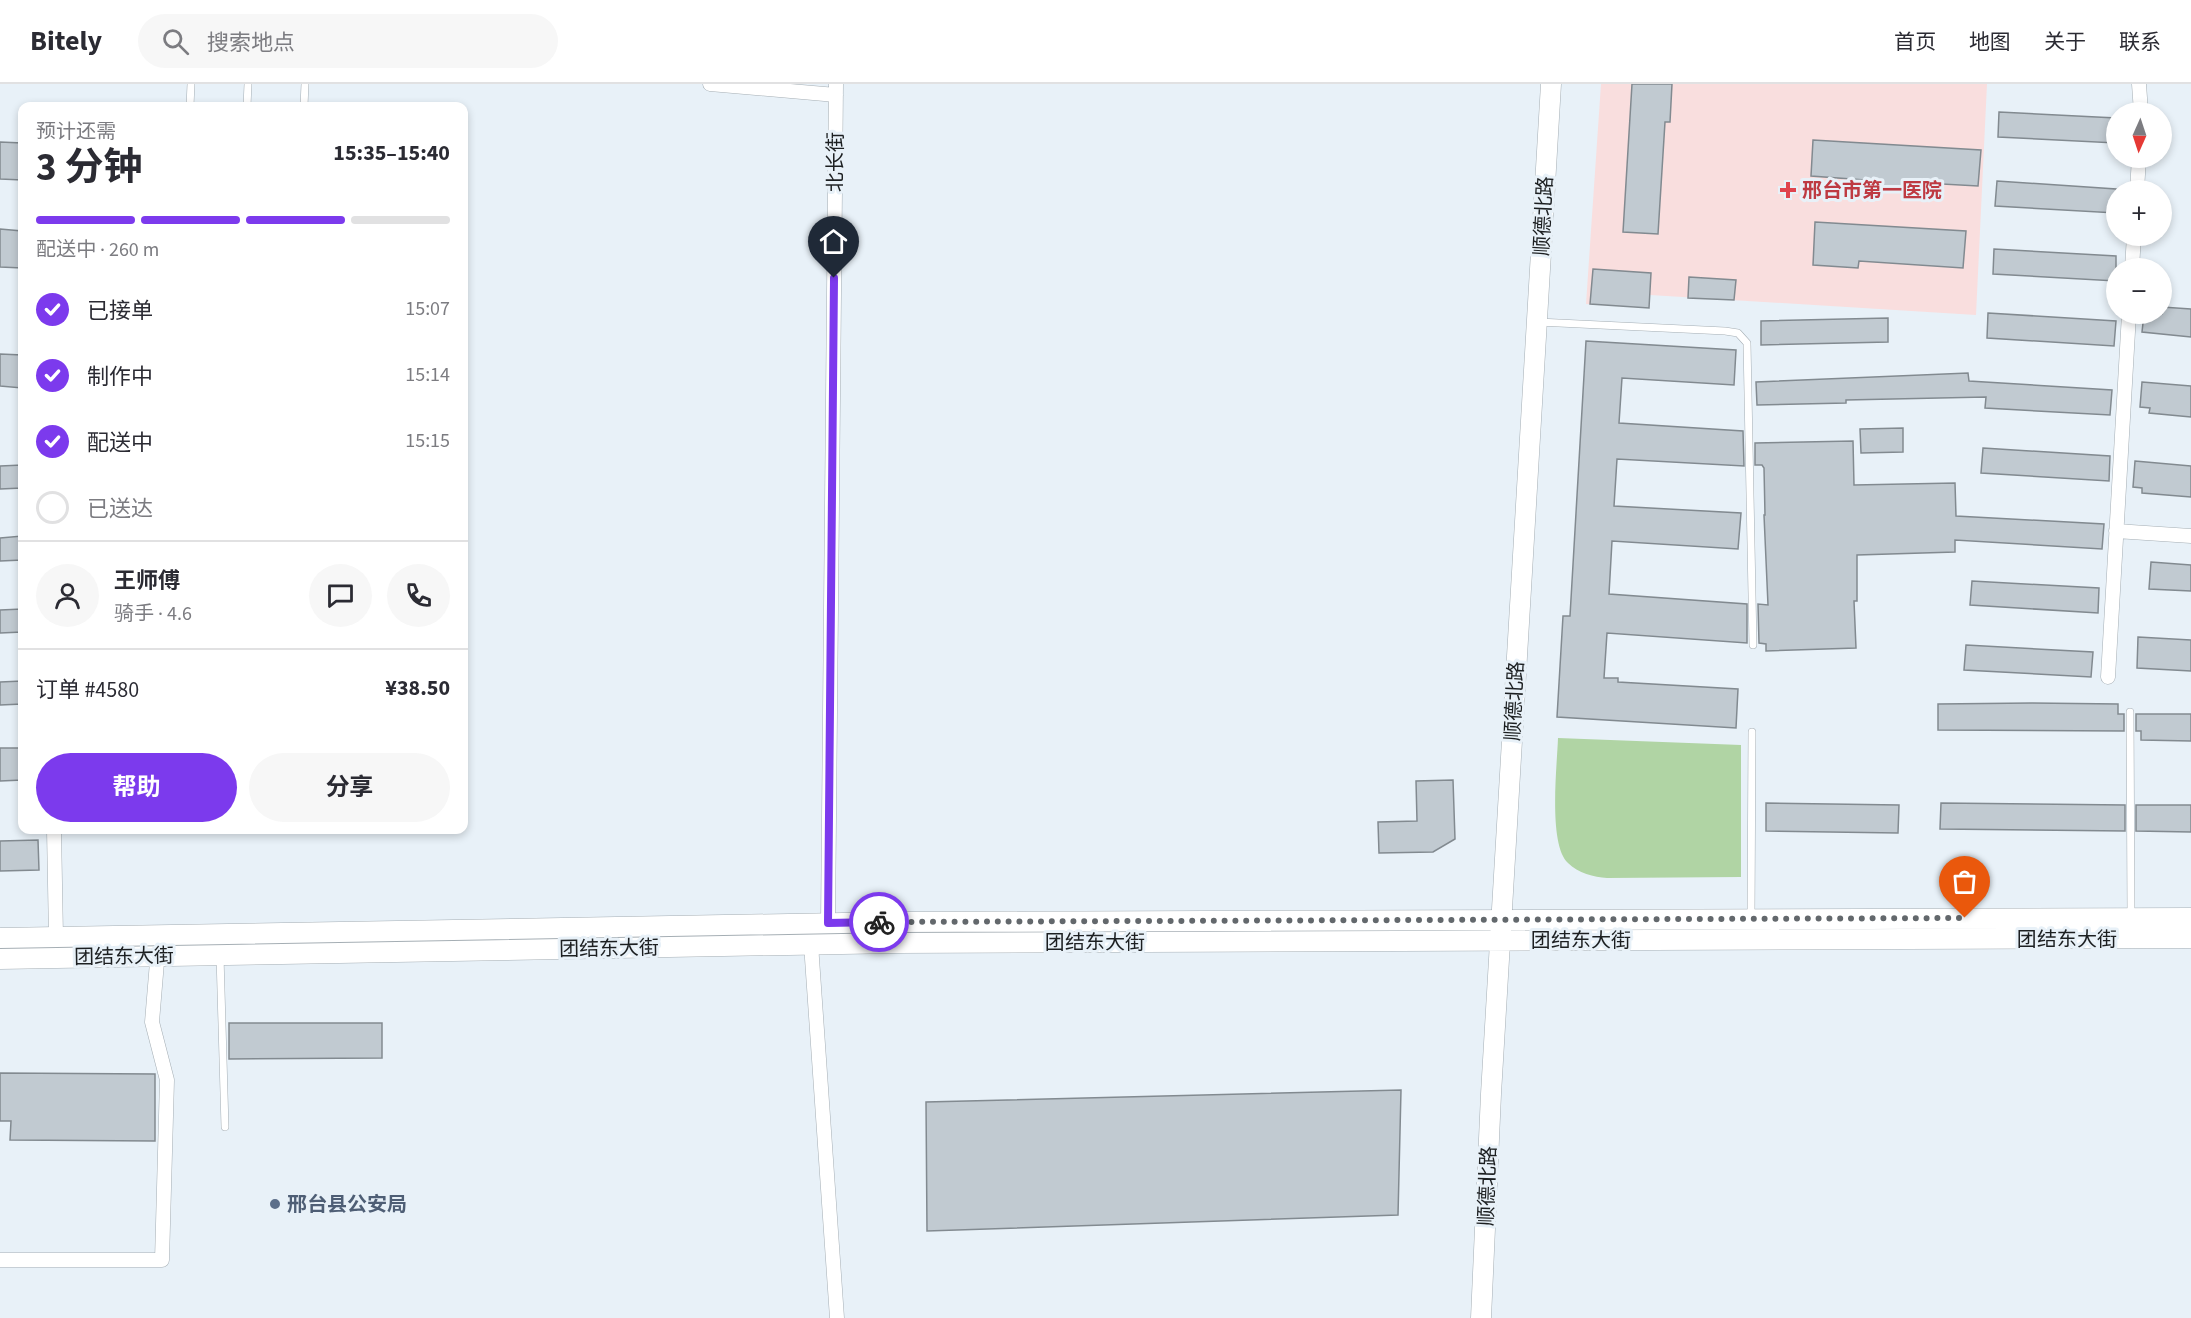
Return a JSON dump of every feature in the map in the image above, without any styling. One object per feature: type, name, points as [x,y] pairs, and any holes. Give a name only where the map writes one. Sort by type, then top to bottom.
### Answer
[{"type":"main road","name":"顺德北路","points":[[1481,1318],[1501,920],[1551,84]]},
{"type":"main road","name":"团结东大街","points":[[0,938],[828,923],[2191,918]]},
{"type":"main road","name":"团结东大街","points":[[0,959],[811,944],[2191,938]]},
{"type":"street","points":[[710,84],[836,90]]},
{"type":"street","points":[[2139,84],[2140,102]]},
{"type":"street","name":"北长街","points":[[828,923],[836,90]]},
{"type":"street","points":[[2108,677],[2128,324]]},
{"type":"street","points":[[2116,531],[2191,536]]},
{"type":"street","points":[[54,834],[56,937]]},
{"type":"street","points":[[811,944],[837,1318]]},
{"type":"street","points":[[0,1260],[162,1260],[167,1080],[152,1022],[157,962]]},
{"type":"lane","points":[[190,102],[191,84]]},
{"type":"lane","points":[[247,102],[248,84]]},
{"type":"lane","points":[[304,102],[305,84]]},
{"type":"lane","points":[[1537,322],[1725,331],[1738,333],[1747,343],[1753,645]]},
{"type":"lane","points":[[2130,712],[2132,918]]},
{"type":"lane","points":[[1751,919],[1752,732]]},
{"type":"lane","points":[[220,955],[225,1127]]},
{"type":"shaded area","name":"邢台市第一医院","points":[[1601,84],[1987,84],[1976,315],[1650,295],[1649,308],[1586,304]]},
{"type":"green space","points":[[1558,738],[1741,745],[1741,877],[1607,878],[1586,874],[1568,863],[1558,840],[1556,823],[1555,785]]},
{"type":"building","points":[[1632,84],[1672,84],[1670,122],[1665,122],[1658,234],[1623,232]]},
{"type":"building","points":[[1999,112],[2106,117],[2106,142],[1998,137]]},
{"type":"building","points":[[1813,140],[1981,150],[1978,186],[1906,182],[1905,191],[1878,190],[1878,181],[1811,176]]},
{"type":"building","points":[[0,142],[18,143],[18,180],[0,179]]},
{"type":"building","points":[[1997,181],[2106,188],[2106,212],[1995,206]]},
{"type":"building","points":[[1815,222],[1966,231],[1963,268],[1859,261],[1858,268],[1813,265]]},
{"type":"building","points":[[0,229],[18,231],[18,268],[0,267]]},
{"type":"building","points":[[1994,249],[2116,256],[2116,258],[2106,258],[2106,280],[1993,274]]},
{"type":"building","points":[[1593,269],[1651,273],[1649,308],[1590,304]]},
{"type":"building","points":[[1689,277],[1736,280],[1734,300],[1688,298]]},
{"type":"building","points":[[2172,308],[2191,309],[2191,337],[2142,332],[2143,324],[2172,324]]},
{"type":"building","points":[[1988,313],[2106,320],[2106,324],[2116,324],[2114,346],[1987,338]]},
{"type":"building","points":[[1888,318],[1888,342],[1761,345],[1761,321]]},
{"type":"building","points":[[1586,341],[1736,350],[1734,385],[1622,378],[1619,423],[1743,431],[1744,466],[1617,459],[1614,506],[1741,513],[1738,549],[1612,541],[1609,594],[1747,604],[1747,643],[1607,633],[1604,678],[1618,678],[1618,682],[1738,689],[1736,728],[1557,717],[1563,616],[1570,616]]},
{"type":"building","points":[[0,354],[18,355],[18,388],[0,386]]},
{"type":"building","points":[[1968,373],[1969,381],[2112,390],[2110,415],[1985,408],[1986,397],[1846,400],[1846,403],[1757,405],[1756,382]]},
{"type":"building","points":[[2142,382],[2191,386],[2191,417],[2149,413],[2150,408],[2140,407]]},
{"type":"building","points":[[1903,428],[1903,452],[1861,453],[1860,429]]},
{"type":"building","points":[[1853,441],[1854,485],[1955,483],[1956,516],[2104,524],[2102,549],[1955,540],[1955,552],[1857,555],[1857,601],[1854,601],[1856,648],[1766,651],[1766,644],[1759,643],[1758,604],[1768,605],[1764,468],[1762,465],[1755,465],[1755,443]]},
{"type":"building","points":[[1983,448],[2110,456],[2109,481],[1981,473]]},
{"type":"building","points":[[2135,461],[2191,466],[2191,497],[2142,493],[2142,488],[2133,487]]},
{"type":"building","points":[[18,465],[18,488],[0,489],[0,466]]},
{"type":"building","points":[[18,536],[18,560],[0,561],[0,538]]},
{"type":"building","points":[[2151,562],[2191,565],[2191,591],[2149,589]]},
{"type":"building","points":[[1972,581],[2099,588],[2098,613],[1970,605]]},
{"type":"building","points":[[18,609],[18,632],[0,633],[0,610]]},
{"type":"building","points":[[2138,637],[2191,640],[2191,671],[2137,668]]},
{"type":"building","points":[[1966,645],[2093,652],[2091,677],[1964,670]]},
{"type":"building","points":[[18,681],[18,704],[0,705],[0,682]]},
{"type":"building","points":[[1938,704],[2118,704],[2118,714],[2124,714],[2124,731],[1938,730]]},
{"type":"building","points":[[2136,714],[2191,714],[2191,741],[2141,740],[2141,731],[2136,731]]},
{"type":"building","points":[[0,748],[18,748],[18,780],[0,781]]},
{"type":"building","points":[[1453,780],[1455,839],[1433,852],[1379,853],[1378,822],[1417,821],[1416,781]]},
{"type":"building","points":[[1766,803],[1899,805],[1898,833],[1766,831]]},
{"type":"building","points":[[1941,803],[2125,805],[2125,831],[1940,829]]},
{"type":"building","points":[[2136,805],[2191,805],[2191,832],[2136,831]]},
{"type":"building","points":[[38,840],[39,870],[0,871],[0,841]]},
{"type":"building","points":[[229,1023],[382,1023],[382,1058],[229,1059]]},
{"type":"building","points":[[0,1073],[155,1074],[155,1141],[10,1140],[11,1121],[0,1121]]},
{"type":"building","points":[[1401,1090],[1398,1215],[927,1231],[926,1102]]},
{"type":"way so far","points":[[879,922],[1965,918]]},
{"type":"place","name":"邢台市第一医院","points":[[1788,190]]},
{"type":"place","name":"邢台县公安局","points":[[275,1204]]},
{"type":"route","points":[[834,278],[828,923],[879,922]]}]
